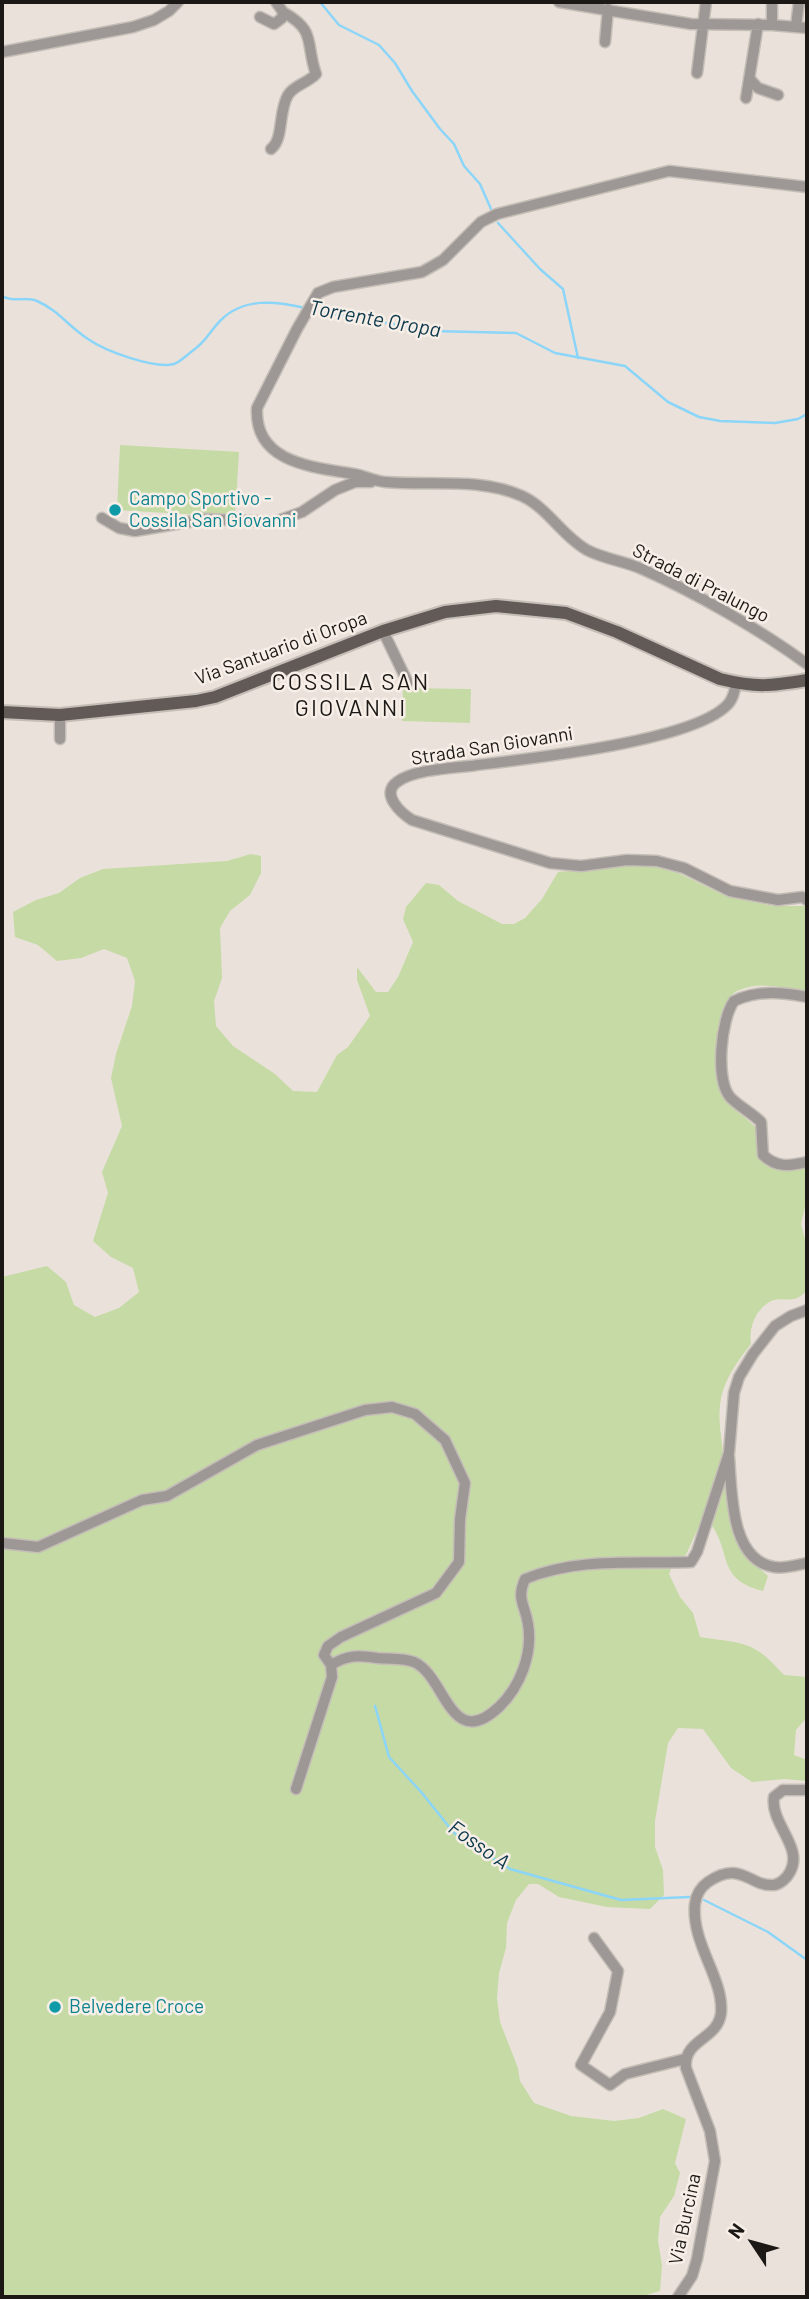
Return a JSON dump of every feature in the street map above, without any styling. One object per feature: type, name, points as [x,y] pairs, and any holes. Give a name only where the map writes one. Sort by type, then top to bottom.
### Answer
[{"type":"main road","name":"Via Santuario di Oropa","points":[[2,712],[60,715],[215,697],[383,631],[444,612],[496,606],[566,612],[720,679],[736,683],[764,687],[807,680]]},
{"type":"street","points":[[2,52],[133,27],[154,20],[178,2]]},
{"type":"street","points":[[271,149],[278,142],[280,115],[289,93],[316,74],[308,31],[298,20],[283,12],[276,2]]},
{"type":"street","points":[[559,2],[701,24],[772,24],[802,27],[799,2]]},
{"type":"street","points":[[697,73],[701,24],[706,2]]},
{"type":"street","points":[[772,2],[772,24]]},
{"type":"street","points":[[605,42],[607,9]]},
{"type":"street","points":[[260,16],[274,24],[282,18],[283,12]]},
{"type":"street","points":[[747,98],[758,24]]},
{"type":"street","points":[[750,79],[758,88],[778,96]]},
{"type":"street","name":"Strada di Pralungo","points":[[807,187],[669,171],[497,214],[481,222],[443,260],[422,272],[333,287],[318,293],[257,408],[258,433],[273,450],[299,463],[366,476],[382,482],[476,485],[502,489],[524,497],[549,515],[571,540],[584,548],[599,556],[642,569],[694,596],[766,635],[807,664]]},
{"type":"street","points":[[102,518],[119,528],[135,531],[206,519],[274,522],[302,512],[335,490],[355,482],[382,482]]},
{"type":"street","points":[[383,631],[408,682]]},
{"type":"street","name":"Strada San Giovanni","points":[[736,683],[729,703],[669,734],[422,773],[398,780],[393,785],[393,802],[412,820],[538,860],[564,866],[657,860],[684,868],[730,891],[778,900],[802,897],[807,900]]},
{"type":"street","points":[[60,715],[60,739]]},
{"type":"street","points":[[807,997],[758,993],[734,1001],[725,1017],[722,1068],[723,1082],[731,1099],[761,1122],[763,1155],[772,1163],[781,1165],[807,1162]]},
{"type":"street","points":[[807,1310],[775,1326],[739,1377],[734,1393],[729,1453],[738,1531],[748,1553],[773,1567],[807,1563]]},
{"type":"street","points":[[2,1543],[38,1547],[142,1500],[167,1496],[257,1445],[365,1410],[392,1408],[415,1414],[445,1440],[465,1483],[460,1519],[460,1562],[436,1593],[341,1637],[328,1646],[324,1656],[331,1665],[332,1677],[296,1789]]},
{"type":"street","points":[[331,1665],[344,1657],[358,1655],[414,1662],[430,1674],[451,1712],[465,1720],[478,1720],[489,1716],[506,1700],[523,1672],[529,1626],[520,1591],[525,1578],[607,1561],[691,1562],[697,1552],[729,1453]]},
{"type":"street","points":[[594,1938],[618,1971],[610,2012],[580,2065],[610,2085],[625,2074],[685,2059],[690,2048],[710,2034],[719,2021],[720,2014],[718,1992],[696,1925],[695,1903],[698,1892],[705,1884],[725,1874],[746,1875],[769,1885],[777,1885],[785,1879],[794,1862],[794,1853],[778,1823],[773,1805],[774,1797],[783,1790],[807,1790]]},
{"type":"street","name":"Via Burcina","points":[[678,2297],[692,2276],[698,2259],[715,2161],[710,2131],[685,2059]]},
{"type":"green space","points":[[120,445],[239,452],[235,517],[117,510]]},
{"type":"green space","points":[[403,688],[471,689],[470,723],[402,721]]},
{"type":"green space","points":[[251,854],[261,856],[261,873],[250,895],[230,911],[220,928],[222,978],[214,1001],[216,1026],[233,1046],[275,1074],[293,1091],[317,1092],[337,1055],[348,1047],[370,1016],[357,980],[357,967],[376,992],[388,992],[398,977],[413,942],[403,919],[406,907],[426,883],[439,885],[458,901],[502,924],[514,924],[525,918],[542,899],[558,872],[637,865],[678,873],[726,896],[773,906],[807,906],[807,992],[763,985],[737,991],[725,1006],[716,1044],[717,1078],[723,1095],[732,1107],[757,1129],[756,1142],[762,1160],[775,1169],[807,1167],[807,1198],[801,1224],[807,1247],[807,1291],[795,1299],[774,1300],[757,1314],[752,1325],[751,1344],[727,1381],[720,1406],[731,1522],[743,1549],[768,1576],[763,1591],[738,1579],[731,1572],[721,1543],[709,1522],[698,1528],[686,1555],[675,1559],[669,1574],[680,1597],[693,1613],[700,1637],[756,1649],[784,1675],[807,1677],[807,1717],[796,1730],[794,1755],[807,1760],[807,1781],[785,1779],[752,1782],[731,1768],[703,1729],[678,1728],[668,1743],[655,1821],[655,1847],[663,1870],[664,1895],[650,1909],[607,1907],[559,1897],[538,1884],[529,1884],[516,1900],[507,1923],[506,1948],[499,1973],[497,1998],[500,2022],[518,2068],[520,2081],[534,2103],[571,2116],[614,2121],[639,2118],[663,2109],[686,2119],[675,2163],[680,2173],[674,2196],[660,2217],[660,2291],[639,2297],[2,2297],[2,1277],[47,1266],[66,1282],[74,1305],[95,1317],[119,1308],[139,1292],[133,1268],[111,1257],[93,1241],[108,1193],[102,1172],[122,1126],[111,1078],[132,1006],[135,981],[127,958],[104,949],[81,958],[57,961],[38,945],[15,937],[13,912],[36,900],[59,893],[80,878],[103,869],[227,861]]},
{"type":"waterway","points":[[320,2],[339,25],[379,45],[395,63],[412,91],[454,144],[464,166],[480,184],[491,209]]},
{"type":"waterway","points":[[498,223],[540,269],[563,289],[578,358]]},
{"type":"waterway","name":"Torrente Oropa","points":[[2,296],[37,301],[96,344],[130,358],[165,365],[174,364],[183,358],[201,344],[220,321],[239,308],[260,303],[305,308]]},
{"type":"waterway","name":"Torrente Oropa","points":[[311,310],[432,331],[516,333],[555,353],[625,366],[668,402],[699,417],[720,421],[775,423],[798,419],[807,414]]},
{"type":"waterway","name":"Fosso A","points":[[375,1706],[389,1757],[454,1833],[510,1869],[621,1900],[689,1897]]},
{"type":"waterway","name":"Fosso A","points":[[704,1900],[768,1932],[807,1960]]},
{"type":"place","name":"Campo Sportivo - Cossila San Giovanni","points":[[115,510]]},
{"type":"place","name":"Belvedere Croce","points":[[55,2007]]},
{"type":"district","name":"COSSILA SAN GIOVANNI","points":[[351,695]]}]
